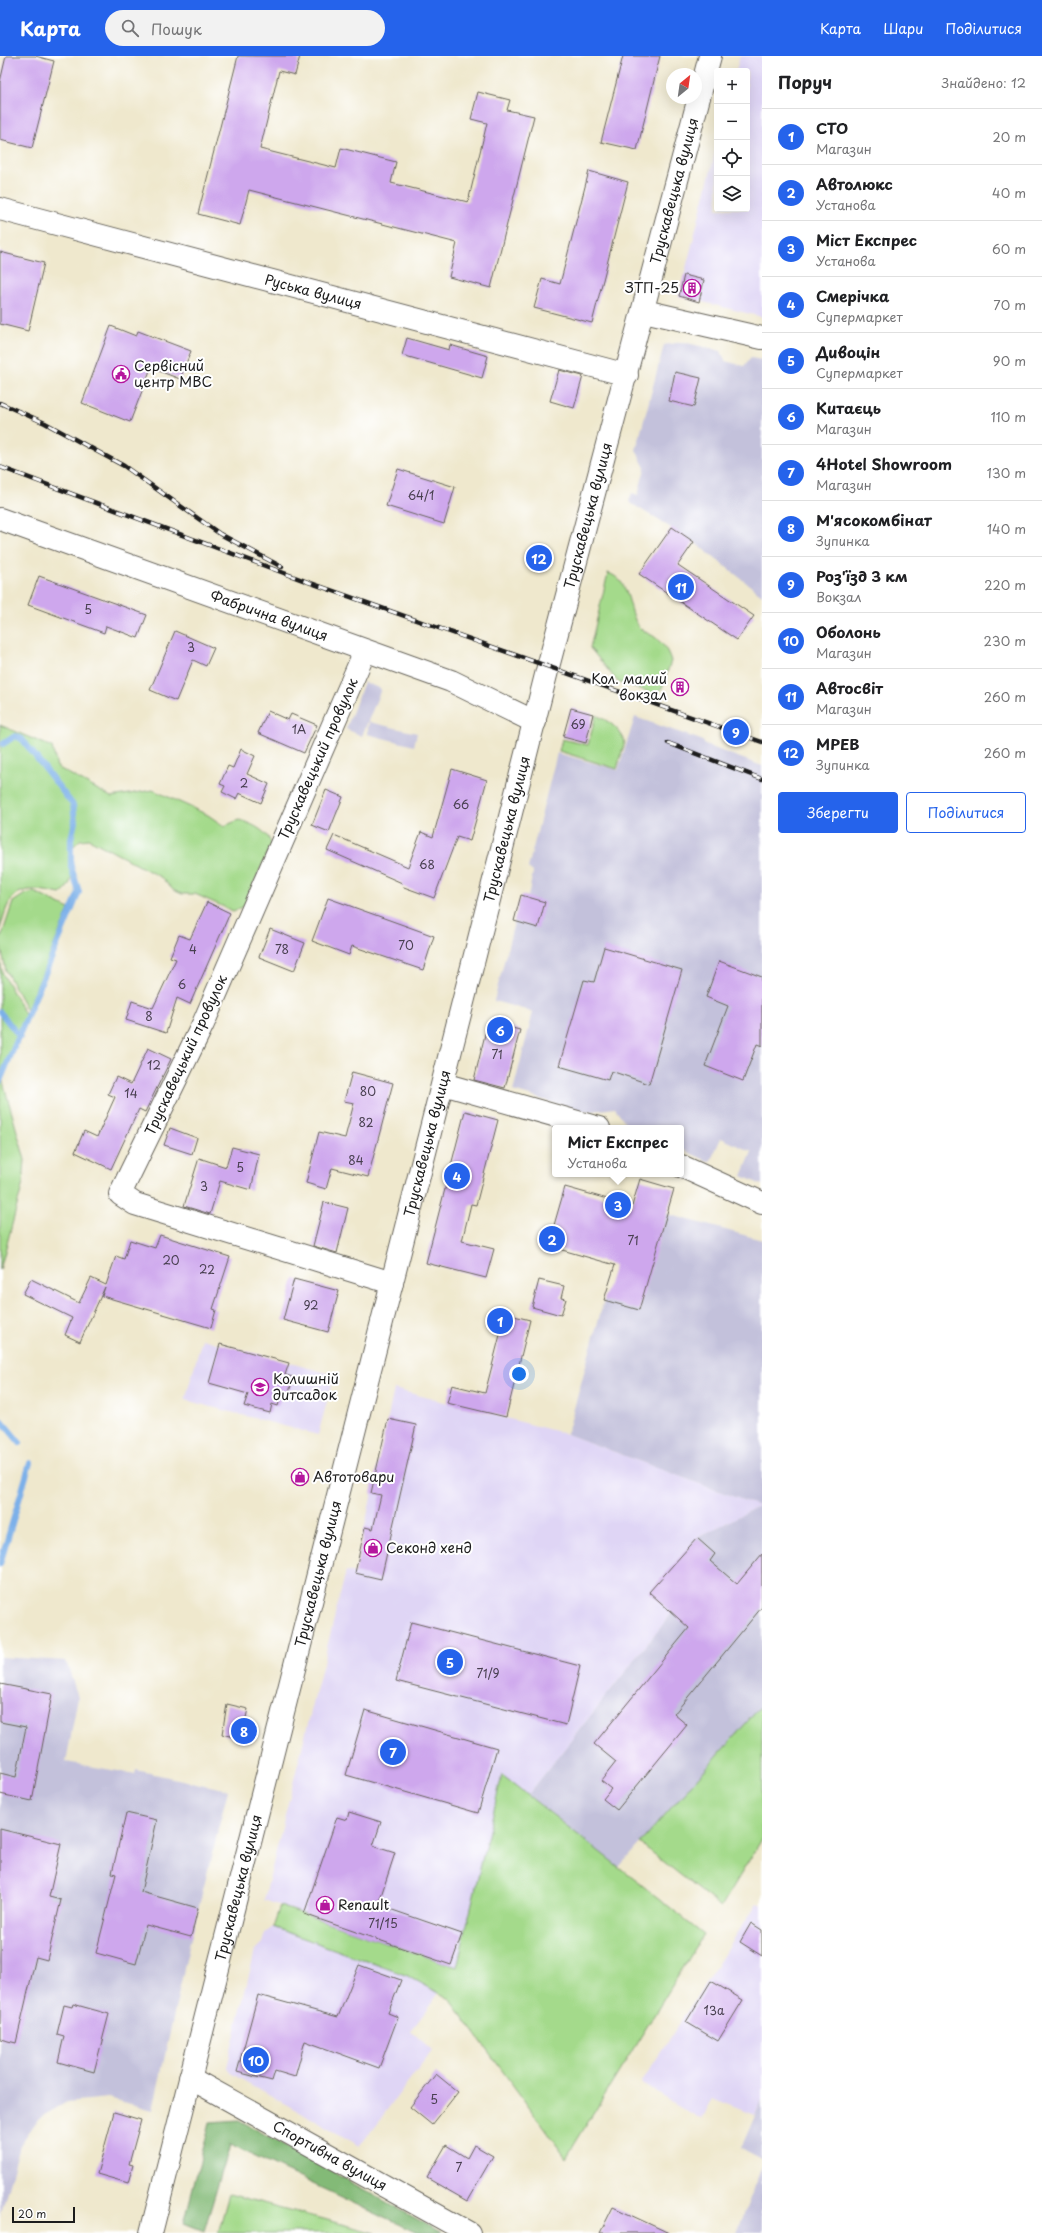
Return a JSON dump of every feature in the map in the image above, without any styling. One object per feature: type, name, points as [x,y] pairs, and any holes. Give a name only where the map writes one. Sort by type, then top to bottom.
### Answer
[{"type":"street","name":"Трускавецька вулиця","points":[[151,2233],[535,722],[710,56]]},
{"type":"street","name":"Руська вулиця","points":[[0,209],[627,375]]},
{"type":"street","points":[[644,311],[762,338]]},
{"type":"street","name":"Фабрична вулиця","points":[[0,519],[451,681],[535,722]]},
{"type":"street","name":"Трускавецький провулок","points":[[365,651],[202,1024],[120,1194],[135,1204],[392,1283]]},
{"type":"street","points":[[443,1084],[588,1125]]},
{"type":"street","points":[[684,1167],[762,1203]]},
{"type":"street","name":"Спортивна вулиця","points":[[190,2078],[469,2233]]},
{"type":"shaded area","points":[[740,56],[762,56],[762,317],[679,296],[714,158],[714,212],[750,212],[750,68],[737,68]]},
{"type":"shaded area","points":[[683,342],[721,351],[725,361],[744,366],[751,358],[762,360],[762,595],[694,542],[629,502],[632,493],[638,495],[645,468],[636,450],[664,345]]},
{"type":"shaded area","points":[[364,682],[381,689],[362,736],[346,729]]},
{"type":"shaded area","points":[[635,717],[701,740],[708,746],[762,766],[762,1185],[742,1176],[752,1152],[721,1138],[710,1162],[684,1150],[684,1125],[627,1125],[615,1108],[585,1112],[513,1091],[533,1012],[494,1001],[521,895],[528,897],[533,872],[528,868],[557,753],[618,770]]},
{"type":"shaded area","points":[[369,722],[417,733],[414,746],[367,734]]},
{"type":"shaded area","points":[[667,1214],[762,1240],[762,1705],[619,1867],[528,1795],[672,1613],[649,1592],[697,1538],[759,1506],[567,1434],[604,1300],[639,1310]]},
{"type":"shaded area","name":"Колишній дитсадок","points":[[202,1339],[334,1375],[318,1435],[185,1400]]},
{"type":"shaded area","points":[[394,1389],[567,1434],[759,1506],[697,1538],[649,1592],[672,1613],[528,1795],[502,1775],[457,1967],[264,1900],[346,1571],[355,1573]]},
{"type":"shaded area","points":[[0,1657],[66,1661],[78,1697],[66,1762],[135,1774],[136,1770],[228,1790],[189,1946],[153,2110],[108,2098],[67,2102],[39,2118],[20,2145],[0,2216]]},
{"type":"shaded area","points":[[757,1903],[762,1905],[762,2100],[755,2115],[712,2098],[701,2119],[641,2083]]},
{"type":"shaded area","points":[[273,1927],[408,1976],[439,1993],[411,2031],[432,2050],[360,2146],[232,2074],[227,2067],[255,1950],[262,1943],[265,1933]]},
{"type":"shaded area","points":[[762,2100],[762,2159],[741,2148]]},
{"type":"shaded area","points":[[762,2166],[762,2233],[737,2233]]},
{"type":"green space","points":[[608,573],[615,576],[624,587],[639,627],[643,631],[654,636],[665,648],[670,657],[671,661],[662,688],[655,694],[617,681],[590,648]]},
{"type":"green space","points":[[596,715],[613,725],[625,741],[617,769],[559,751],[562,739],[588,745]]},
{"type":"green space","points":[[0,725],[52,747],[57,767],[111,797],[153,790],[208,815],[224,826],[239,820],[249,823],[264,832],[270,840],[271,845],[243,907],[233,911],[195,894],[182,894],[173,890],[162,878],[89,839],[80,840],[71,849],[72,874],[69,885],[60,894],[48,891],[27,890],[16,895],[7,907],[0,929]]},
{"type":"green space","points":[[34,892],[69,909],[27,1010],[6,971],[0,941],[13,902],[25,894]]},
{"type":"green space","points":[[0,961],[3,974],[27,1018],[2,1078],[25,1160],[23,1183],[0,1270]]},
{"type":"green space","points":[[762,1705],[762,1839],[721,1907],[640,1843]]},
{"type":"green space","points":[[502,1775],[704,1934],[566,2158],[450,1999],[408,1976],[273,1927],[280,1906],[457,1967]]},
{"type":"green space","points":[[239,2120],[442,2233],[417,2233],[230,2145],[204,2231],[184,2223],[210,2122]]},
{"type":"green space","points":[[229,2194],[375,2233],[218,2233]]},
{"type":"building","points":[[6,56],[35,56],[54,61],[32,148],[0,140],[0,82]]},
{"type":"building","points":[[238,56],[300,56],[295,75],[279,71],[260,149],[336,168],[341,148],[396,162],[391,183],[468,202],[487,123],[471,119],[478,92],[510,100],[507,110],[534,116],[491,288],[449,277],[457,243],[249,190],[240,225],[198,214]]},
{"type":"building","points":[[623,56],[660,56],[637,150],[601,142]]},
{"type":"building","points":[[589,171],[628,182],[592,323],[534,308],[542,279],[560,284]]},
{"type":"building","points":[[0,252],[44,263],[28,331],[0,324]]},
{"type":"building","name":"ЗТП-25","points":[[684,275],[704,280],[699,302],[679,296]]},
{"type":"building","name":"Сервісний центр МВС","points":[[111,326],[136,336],[138,331],[191,351],[180,379],[151,368],[130,422],[82,403]]},
{"type":"building","points":[[407,338],[449,350],[450,345],[488,356],[482,378],[402,355]]},
{"type":"building","points":[[559,370],[583,376],[574,408],[550,401]]},
{"type":"building","points":[[675,372],[701,378],[694,407],[669,401]]},
{"type":"building","points":[[398,469],[455,487],[444,524],[386,506]]},
{"type":"building","points":[[672,527],[694,542],[678,565],[754,616],[737,640],[639,574]]},
{"type":"building","points":[[39,576],[147,615],[138,638],[106,626],[104,633],[28,605]]},
{"type":"building","points":[[175,631],[214,648],[206,666],[193,660],[176,701],[150,690]]},
{"type":"building","points":[[571,708],[593,714],[586,743],[563,737]]},
{"type":"building","points":[[268,711],[288,720],[291,714],[317,725],[304,753],[258,733]]},
{"type":"building","points":[[241,749],[255,756],[247,774],[269,784],[261,803],[239,793],[236,799],[222,792],[225,786],[220,784],[228,766],[233,768]]},
{"type":"building","points":[[452,769],[487,780],[470,841],[457,837],[434,898],[401,886],[402,883],[327,850],[334,835],[408,867],[421,832],[433,837]]},
{"type":"building","points":[[326,790],[343,797],[329,832],[312,825]]},
{"type":"building","points":[[521,895],[545,902],[538,928],[514,921]]},
{"type":"building","points":[[328,898],[434,936],[423,970],[352,946],[349,955],[312,941]]},
{"type":"building","points":[[207,902],[230,913],[190,1004],[177,998],[166,1033],[126,1020],[132,1001],[153,1008],[176,959],[170,957],[179,935],[190,939]]},
{"type":"building","points":[[270,929],[305,943],[294,971],[259,957]]},
{"type":"building","points":[[604,947],[682,970],[649,1084],[611,1071],[608,1080],[559,1066],[584,980],[594,982]]},
{"type":"building","points":[[719,961],[762,977],[762,1046],[757,1044],[743,1081],[705,1066],[728,1006],[706,997]]},
{"type":"building","points":[[488,1022],[520,1030],[505,1088],[474,1080]]},
{"type":"building","points":[[148,1048],[171,1059],[145,1112],[139,1109],[111,1169],[75,1152],[84,1131],[97,1137],[115,1097],[108,1094],[116,1077],[131,1084]]},
{"type":"building","points":[[352,1072],[393,1083],[368,1177],[332,1168],[326,1189],[306,1183],[319,1132],[345,1138],[354,1103],[344,1101]]},
{"type":"building","points":[[465,1111],[498,1120],[476,1205],[471,1204],[462,1241],[494,1249],[486,1278],[426,1263]]},
{"type":"building","points":[[170,1128],[197,1138],[192,1154],[164,1145]]},
{"type":"building","points":[[232,1147],[259,1154],[251,1190],[220,1181],[210,1214],[184,1206],[199,1158],[226,1167]]},
{"type":"building","points":[[640,1179],[674,1189],[639,1310],[604,1300],[615,1265],[548,1246],[565,1187],[632,1206]]},
{"type":"building","points":[[324,1202],[348,1208],[337,1253],[313,1246]]},
{"type":"building","points":[[160,1235],[230,1257],[213,1309],[216,1310],[211,1328],[102,1296],[105,1287],[80,1342],[65,1335],[72,1318],[23,1294],[31,1279],[79,1303],[91,1278],[106,1285],[116,1256],[124,1259],[130,1240],[155,1248]]},
{"type":"building","points":[[294,1279],[339,1291],[328,1332],[283,1320]]},
{"type":"building","points":[[539,1280],[564,1286],[561,1298],[566,1299],[561,1315],[532,1307]]},
{"type":"building","points":[[502,1313],[530,1320],[506,1417],[447,1403],[452,1385],[485,1393],[501,1331],[498,1330]]},
{"type":"building","points":[[220,1344],[289,1363],[285,1375],[293,1377],[289,1393],[282,1391],[278,1406],[272,1404],[270,1413],[244,1406],[248,1394],[209,1383]]},
{"type":"building","points":[[388,1419],[416,1425],[381,1579],[355,1573],[365,1527],[373,1529],[381,1495],[371,1493]]},
{"type":"building","points":[[697,1538],[715,1554],[710,1561],[737,1584],[762,1554],[762,1607],[674,1714],[687,1725],[617,1810],[603,1799],[611,1789],[601,1781],[616,1762],[594,1744],[689,1628],[649,1592]]},
{"type":"building","points":[[411,1622],[580,1666],[566,1725],[396,1681]]},
{"type":"building","points":[[0,1684],[52,1694],[32,1801],[0,1794],[0,1773],[16,1777],[26,1727],[0,1722]]},
{"type":"building","points":[[227,1704],[248,1709],[241,1739],[222,1734]]},
{"type":"building","points":[[365,1710],[497,1748],[478,1813],[346,1775]]},
{"type":"building","points":[[349,1812],[381,1822],[373,1846],[395,1853],[378,1905],[462,1934],[451,1965],[304,1914],[337,1817],[347,1820]]},
{"type":"building","points":[[126,1813],[157,1820],[141,1892],[198,1908],[191,1937],[146,1925],[136,1964],[96,1953],[116,1874],[112,1873]]},
{"type":"building","points":[[0,1829],[61,1844],[49,1897],[61,1900],[47,1960],[36,1957],[16,2043],[0,2039]]},
{"type":"building","points":[[751,1923],[762,1930],[762,1956],[740,1942]]},
{"type":"building","points":[[359,1965],[401,1980],[388,2013],[398,2017],[379,2068],[305,2041],[295,2077],[275,2071],[272,2081],[237,2072],[258,1995],[338,2017]]},
{"type":"building","points":[[711,1981],[743,2000],[718,2041],[686,2022]]},
{"type":"building","points":[[73,2004],[109,2014],[94,2072],[58,2062],[64,2036],[57,2034],[64,2005],[72,2007]]},
{"type":"building","points":[[436,2074],[458,2092],[432,2125],[410,2107]]},
{"type":"building","points":[[114,2112],[141,2120],[129,2164],[133,2165],[128,2183],[97,2174]]},
{"type":"building","points":[[446,2145],[467,2158],[474,2145],[493,2156],[467,2201],[427,2178]]},
{"type":"building","points":[[613,2207],[669,2233],[600,2233]]},
{"type":"waterway","points":[[0,1081],[79,892],[71,867],[71,839],[75,822],[73,805],[22,739],[15,736],[3,744]]},
{"type":"waterway","points":[[0,1012],[20,1037]]},
{"type":"waterway","points":[[0,1419],[20,1443]]},
{"type":"waterway","points":[[0,1564],[30,1463]]},
{"type":"railway","points":[[0,403],[45,423],[124,466],[220,534],[282,567]]},
{"type":"railway","points":[[0,467],[308,582],[762,742]]},
{"type":"railway","points":[[668,743],[762,779]]},
{"type":"place","name":"ЗТП-25","points":[[692,288]]},
{"type":"place","name":"Сервісний центр МВС","points":[[121,374]]},
{"type":"place","name":"МРЕВ","points":[[539,558]]},
{"type":"place","name":"Автосвіт","points":[[681,587]]},
{"type":"place","name":"Кол. малий вокзал","points":[[680,687]]},
{"type":"place","name":"Роз'їзд 3 км","points":[[736,732]]},
{"type":"place","name":"Китаєць","points":[[500,1030]]},
{"type":"place","name":"Смерічка","points":[[457,1176]]},
{"type":"place","name":"Міст Експрес","points":[[618,1205]]},
{"type":"place","name":"Автолюкс","points":[[552,1239]]},
{"type":"place","name":"СТО","points":[[500,1321]]},
{"type":"place","name":"Колишній дитсадок","points":[[260,1387]]},
{"type":"place","name":"Автотовари","points":[[300,1477]]},
{"type":"place","name":"Секонд хенд","points":[[373,1548]]},
{"type":"place","name":"Дивоцін","points":[[450,1662]]},
{"type":"place","name":"М'ясокомбінат","points":[[244,1731]]},
{"type":"place","name":"4Hotel Showroom","points":[[393,1752]]},
{"type":"place","name":"Renault","points":[[325,1905]]},
{"type":"place","name":"Оболонь","points":[[256,2060]]}]
